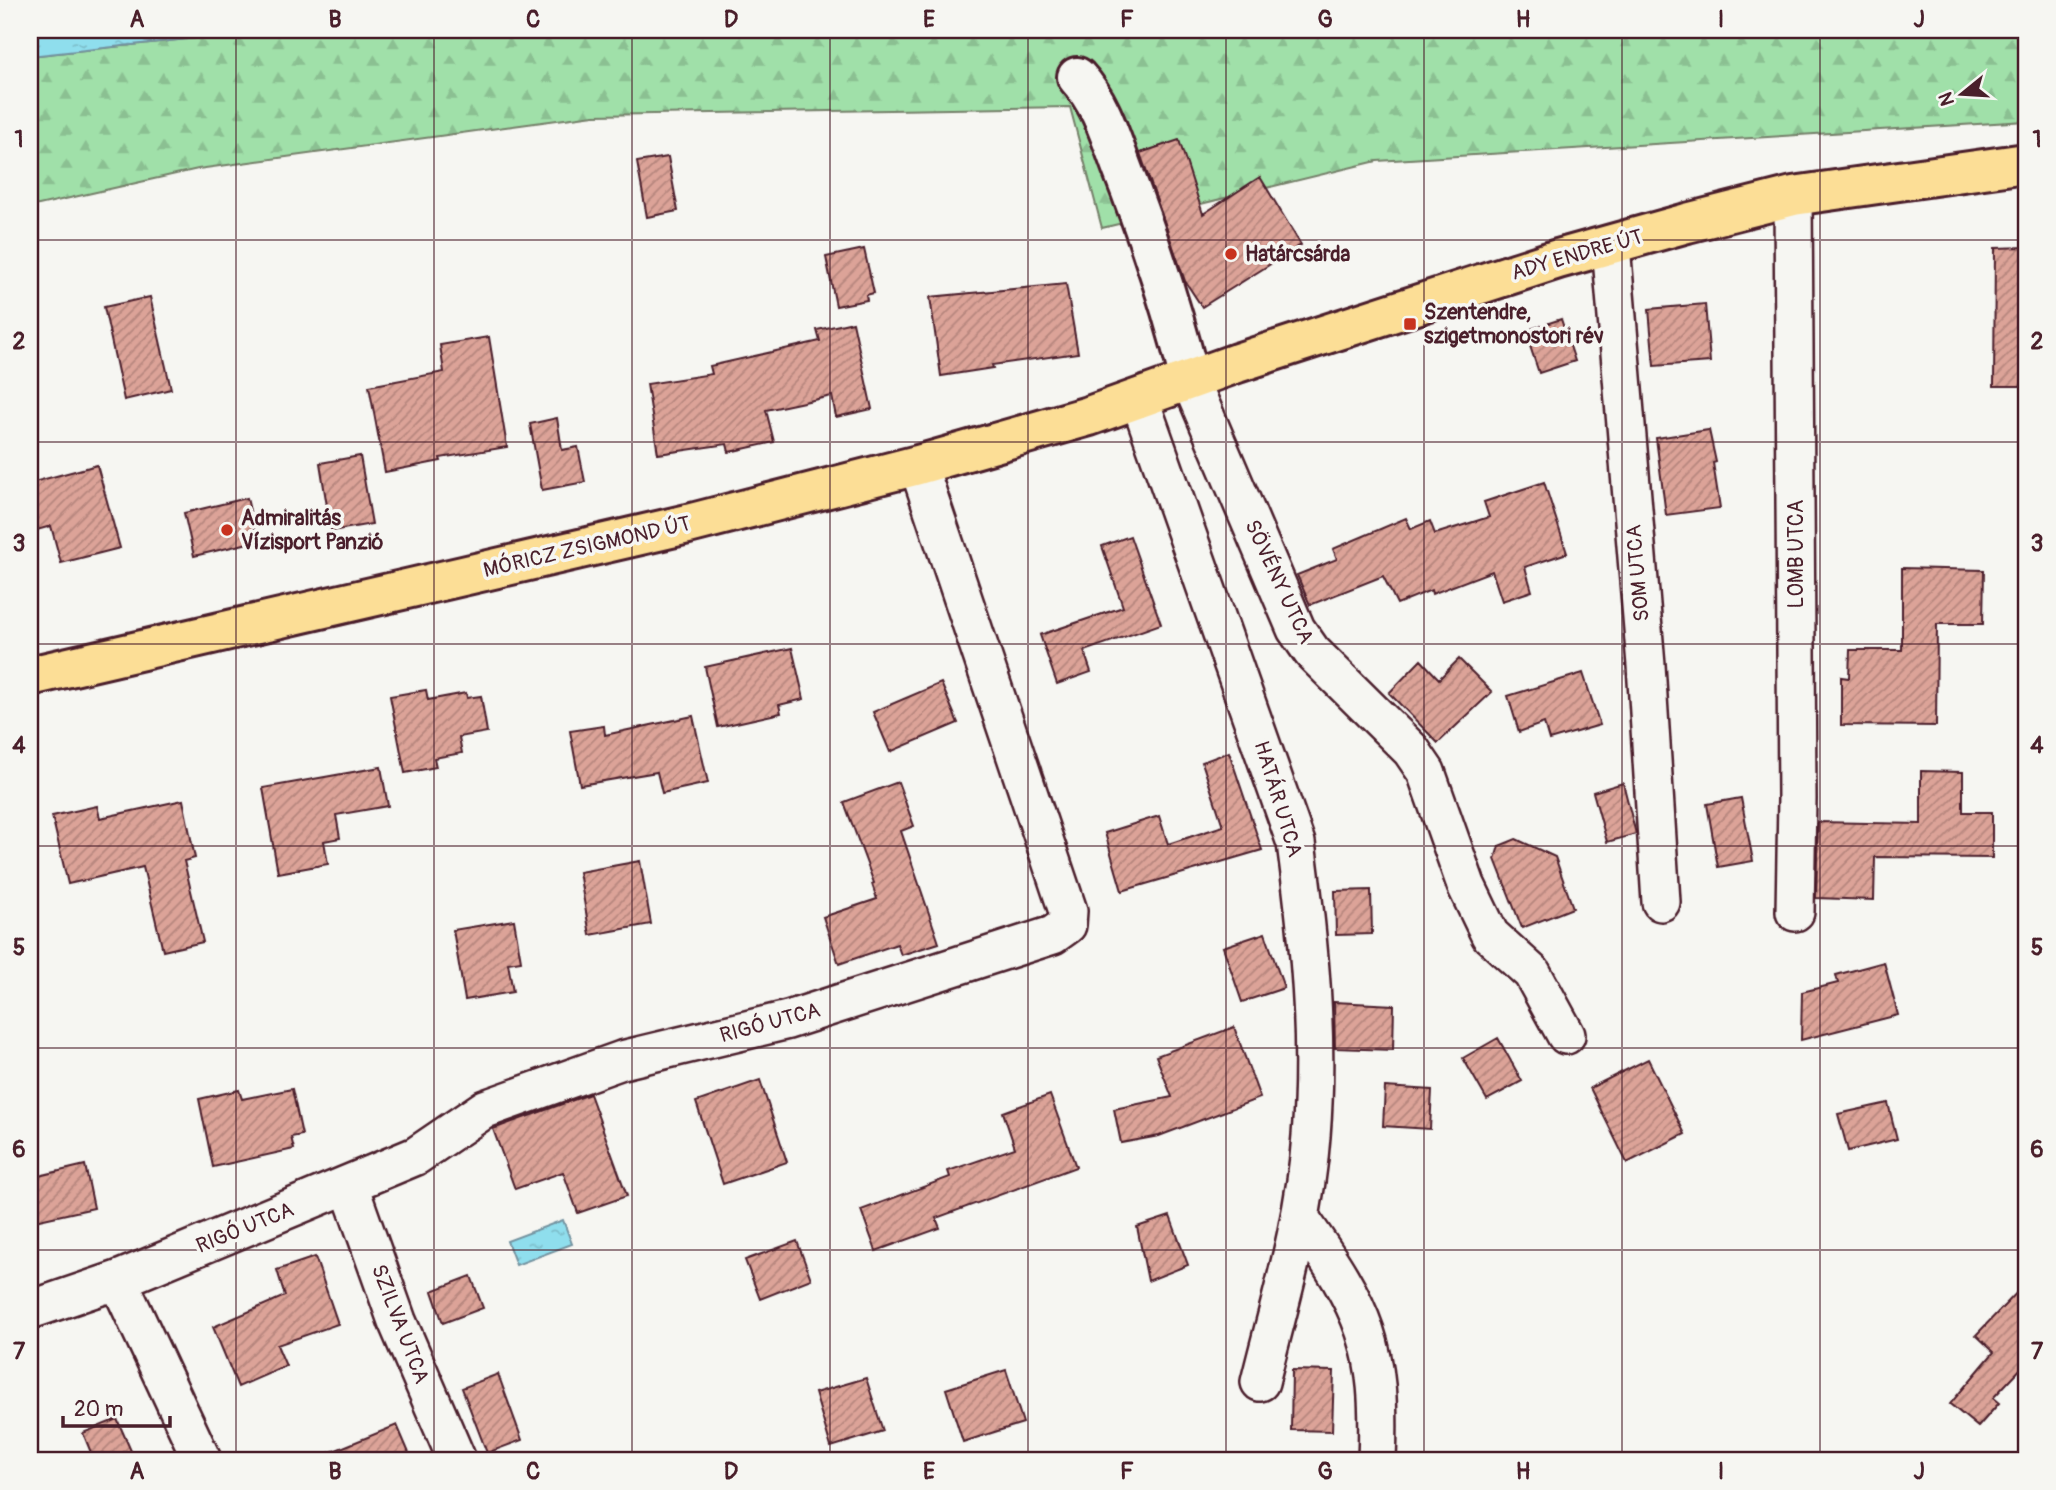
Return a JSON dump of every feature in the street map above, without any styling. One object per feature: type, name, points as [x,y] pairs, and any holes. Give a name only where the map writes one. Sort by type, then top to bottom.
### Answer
[{"type":"main road","name":"ADY ENDRE ÚT","points":[[1139,398],[1558,259],[1793,196],[2026,163]]},
{"type":"main road","name":"MÓRICZ ZSIGMOND ÚT","points":[[30,676],[688,524],[918,465],[1089,416],[1139,398]]},
{"type":"street","name":"SÖVÉNY UTCA","points":[[1077,77],[1096,100],[1167,291],[1190,380],[1296,629],[1312,652],[1411,750],[1426,772],[1466,885],[1490,935],[1532,973],[1566,1035]]},
{"type":"street","name":"LOMB UTCA","points":[[1793,196],[1797,799],[1795,912]]},
{"type":"street","name":"SOM UTCA","points":[[1611,245],[1646,665],[1661,902]]},
{"type":"street","name":"HATÁR UTCA","points":[[1139,398],[1296,843],[1311,968],[1314,1052],[1311,1136],[1300,1218],[1260,1382]]},
{"type":"street","name":"RIGÓ UTCA","points":[[30,1310],[118,1280],[416,1157],[485,1108],[622,1060],[788,1020],[1053,935],[1067,925],[1068,911],[918,465]]},
{"type":"street","name":"SZILVA UTCA","points":[[349,1186],[397,1321],[457,1460]]},
{"type":"street","points":[[1300,1218],[1340,1275],[1360,1314],[1373,1353],[1378,1383],[1377,1460]]},
{"type":"street","points":[[118,1280],[202,1460]]},
{"type":"green space","points":[[270,30],[2026,30],[2026,121],[1377,161],[1102,228],[1070,107],[594,115],[198,169],[30,207],[30,56]]},
{"type":"water","points":[[30,30],[270,30],[30,56]]},
{"type":"water","points":[[563,1220],[572,1244],[516,1265],[507,1241]]},
{"type":"building","points":[[1179,140],[1203,214],[1260,177],[1301,245],[1202,307],[1185,281],[1140,153]]},
{"type":"building","points":[[668,157],[678,211],[647,217],[637,162]]},
{"type":"building","points":[[2026,247],[2026,386],[1994,386],[1995,248]]},
{"type":"building","points":[[864,249],[874,293],[866,295],[867,300],[836,306],[826,257]]},
{"type":"building","points":[[1066,284],[1078,353],[992,365],[993,368],[941,376],[930,297]]},
{"type":"building","points":[[150,297],[171,389],[124,400],[104,307]]},
{"type":"building","points":[[1705,304],[1710,362],[1654,366],[1649,309]]},
{"type":"building","points":[[1561,319],[1575,361],[1539,373],[1525,331]]},
{"type":"building","points":[[853,322],[872,409],[836,417],[832,396],[766,410],[774,442],[729,452],[727,444],[658,454],[647,384],[712,374],[710,366],[820,341],[817,330]]},
{"type":"building","points":[[489,337],[507,447],[440,458],[441,461],[385,472],[369,386],[444,372],[440,345]]},
{"type":"building","points":[[557,418],[562,450],[578,447],[585,482],[542,490],[530,424]]},
{"type":"building","points":[[1709,430],[1716,462],[1713,463],[1720,508],[1666,515],[1656,438]]},
{"type":"building","points":[[360,456],[372,524],[331,531],[320,463]]},
{"type":"building","points":[[97,465],[120,548],[61,563],[51,526],[30,532],[30,483]]},
{"type":"building","points":[[1544,482],[1567,553],[1525,567],[1532,591],[1502,601],[1492,571],[1397,604],[1383,576],[1310,605],[1297,575],[1337,559],[1333,549],[1406,518],[1411,529],[1430,521],[1435,534],[1489,517],[1484,502]]},
{"type":"building","points":[[247,498],[257,541],[194,556],[184,513]]},
{"type":"building","points":[[1130,536],[1161,624],[1084,651],[1091,672],[1057,684],[1040,635],[1123,607],[1102,546]]},
{"type":"building","points":[[1902,568],[1984,570],[1983,624],[1937,624],[1936,726],[1841,725],[1841,677],[1849,678],[1850,650],[1902,650]]},
{"type":"building","points":[[792,648],[804,699],[779,705],[781,713],[718,727],[705,667]]},
{"type":"building","points":[[1459,659],[1492,692],[1438,743],[1389,693],[1421,660],[1439,679]]},
{"type":"building","points":[[1583,673],[1600,725],[1549,740],[1544,723],[1519,732],[1508,696]]},
{"type":"building","points":[[941,683],[958,723],[890,752],[873,712]]},
{"type":"building","points":[[426,690],[428,700],[466,693],[467,698],[481,696],[487,732],[459,737],[462,753],[434,758],[436,767],[405,773],[390,696]]},
{"type":"building","points":[[693,716],[708,783],[662,793],[657,772],[580,785],[570,731],[604,726],[605,735]]},
{"type":"building","points":[[1229,752],[1262,850],[1122,891],[1105,833],[1159,816],[1168,844],[1223,826],[1202,762]]},
{"type":"building","points":[[381,767],[388,806],[336,815],[340,838],[324,841],[328,864],[278,873],[263,788]]},
{"type":"building","points":[[1921,771],[1963,772],[1963,812],[1992,812],[1992,858],[1875,857],[1874,900],[1816,898],[1818,822],[1921,824]]},
{"type":"building","points":[[898,782],[914,826],[901,831],[939,943],[901,955],[897,944],[839,964],[823,917],[877,899],[872,884],[874,883],[844,802]]},
{"type":"building","points":[[1623,783],[1636,834],[1607,842],[1593,792]]},
{"type":"building","points":[[1741,798],[1753,861],[1718,867],[1707,804]]},
{"type":"building","points":[[183,800],[195,858],[184,861],[203,942],[163,951],[143,867],[68,884],[52,816],[97,806],[100,818]]},
{"type":"building","points":[[1516,839],[1555,857],[1573,908],[1522,928],[1495,859],[1499,846]]},
{"type":"building","points":[[640,861],[651,924],[590,935],[579,872]]},
{"type":"building","points":[[1371,890],[1372,934],[1336,935],[1335,891]]},
{"type":"building","points":[[514,920],[521,961],[508,963],[513,992],[465,1000],[453,930]]},
{"type":"building","points":[[1265,933],[1284,988],[1242,1002],[1223,947]]},
{"type":"building","points":[[1884,962],[1898,1015],[1801,1040],[1802,992],[1838,983],[1836,975]]},
{"type":"building","points":[[1334,1002],[1394,1005],[1393,1050],[1335,1048]]},
{"type":"building","points":[[1234,1027],[1260,1098],[1159,1136],[1121,1143],[1114,1109],[1172,1097],[1156,1056]]},
{"type":"building","points":[[1498,1038],[1522,1081],[1487,1100],[1463,1058]]},
{"type":"building","points":[[1648,1059],[1685,1134],[1627,1163],[1590,1088]]},
{"type":"building","points":[[760,1080],[787,1162],[723,1184],[696,1102]]},
{"type":"building","points":[[1385,1087],[1432,1090],[1430,1129],[1383,1126]]},
{"type":"building","points":[[292,1089],[302,1135],[291,1137],[294,1149],[213,1167],[199,1099],[239,1090],[242,1099]]},
{"type":"building","points":[[590,1094],[627,1196],[578,1213],[563,1172],[515,1189],[493,1129]]},
{"type":"building","points":[[1050,1095],[1076,1167],[936,1218],[940,1228],[876,1251],[861,1210],[950,1177],[948,1171],[1015,1148],[1003,1112]]},
{"type":"building","points":[[1888,1103],[1897,1139],[1848,1151],[1838,1114]]},
{"type":"building","points":[[85,1165],[94,1208],[30,1222],[30,1178]]},
{"type":"building","points":[[1170,1216],[1188,1265],[1148,1281],[1137,1227]]},
{"type":"building","points":[[797,1241],[811,1279],[760,1299],[745,1260]]},
{"type":"building","points":[[315,1257],[338,1324],[277,1345],[286,1366],[238,1387],[213,1327],[285,1296],[277,1270]]},
{"type":"building","points":[[471,1276],[483,1308],[443,1323],[432,1291]]},
{"type":"building","points":[[2026,1283],[2026,1363],[1993,1398],[1999,1403],[1978,1427],[1950,1404],[1994,1352],[1976,1335]]},
{"type":"building","points":[[1006,1370],[1023,1423],[963,1442],[946,1389]]},
{"type":"building","points":[[1292,1370],[1334,1371],[1332,1431],[1291,1430]]},
{"type":"building","points":[[498,1374],[522,1440],[487,1453],[462,1388]]},
{"type":"building","points":[[866,1378],[883,1431],[831,1447],[815,1393]]},
{"type":"building","points":[[117,1419],[135,1460],[94,1460],[83,1433]]},
{"type":"building","points":[[397,1425],[412,1460],[314,1460],[314,1459]]},
{"type":"place","name":"Határcsárda","points":[[1231,254]]},
{"type":"place","name":"Szentendre, szigetmonostori rév","points":[[1410,324]]},
{"type":"place","name":"Admiralitás Vízisport Panzió","points":[[227,530]]}]
